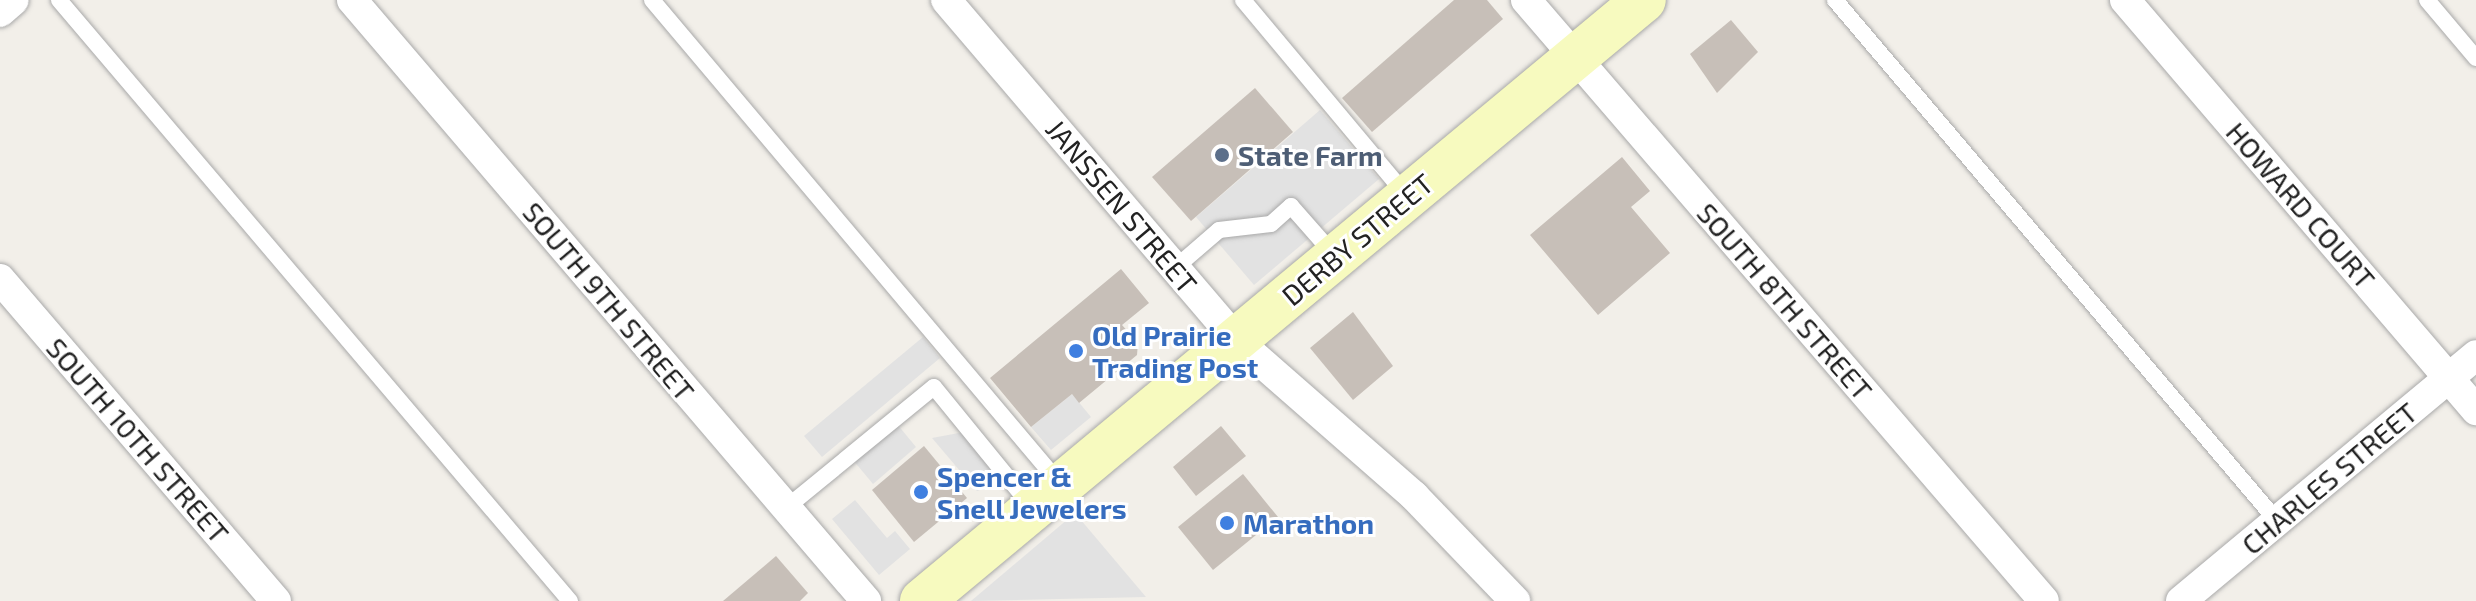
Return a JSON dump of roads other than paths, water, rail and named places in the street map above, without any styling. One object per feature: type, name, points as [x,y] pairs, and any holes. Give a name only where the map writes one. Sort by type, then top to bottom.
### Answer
[{"type":"main road","name":"DERBY STREET","points":[[922,601],[1644,0]]},
{"type":"street","points":[[0,12],[14,0]]},
{"type":"street","name":"SOUTH 9TH STREET","points":[[352,0],[866,601]]},
{"type":"street","name":"JANSSEN STREET","points":[[946,0],[1236,340],[1414,496],[1515,601]]},
{"type":"street","name":"SOUTH 8TH STREET","points":[[1526,0],[2044,601]]},
{"type":"street","name":"HOWARD COURT","points":[[2125,0],[2476,410]]},
{"type":"street","name":"SOUTH 10TH STREET","points":[[0,279],[276,601]]},
{"type":"street","name":"CHARLES STREET","points":[[2181,601],[2476,355]]},
{"type":"lane","points":[[59,0],[570,601]]},
{"type":"lane","points":[[652,0],[1047,497]]},
{"type":"lane","points":[[1243,0],[1408,197]]},
{"type":"lane","points":[[1835,0],[2277,521]]},
{"type":"lane","points":[[2427,0],[2476,58]]},
{"type":"lane","points":[[1175,268],[1219,230],[1271,224],[1291,206],[1335,257]]},
{"type":"lane","points":[[786,508],[934,387],[1047,497]]},
{"type":"place","name":"State Farm","points":[[1222,155]]},
{"type":"place","name":"Old Prairie Trading Post","points":[[1076,351]]},
{"type":"place","name":"Spencer & Snell Jewelers","points":[[921,492]]},
{"type":"place","name":"Marathon","points":[[1227,523]]}]
